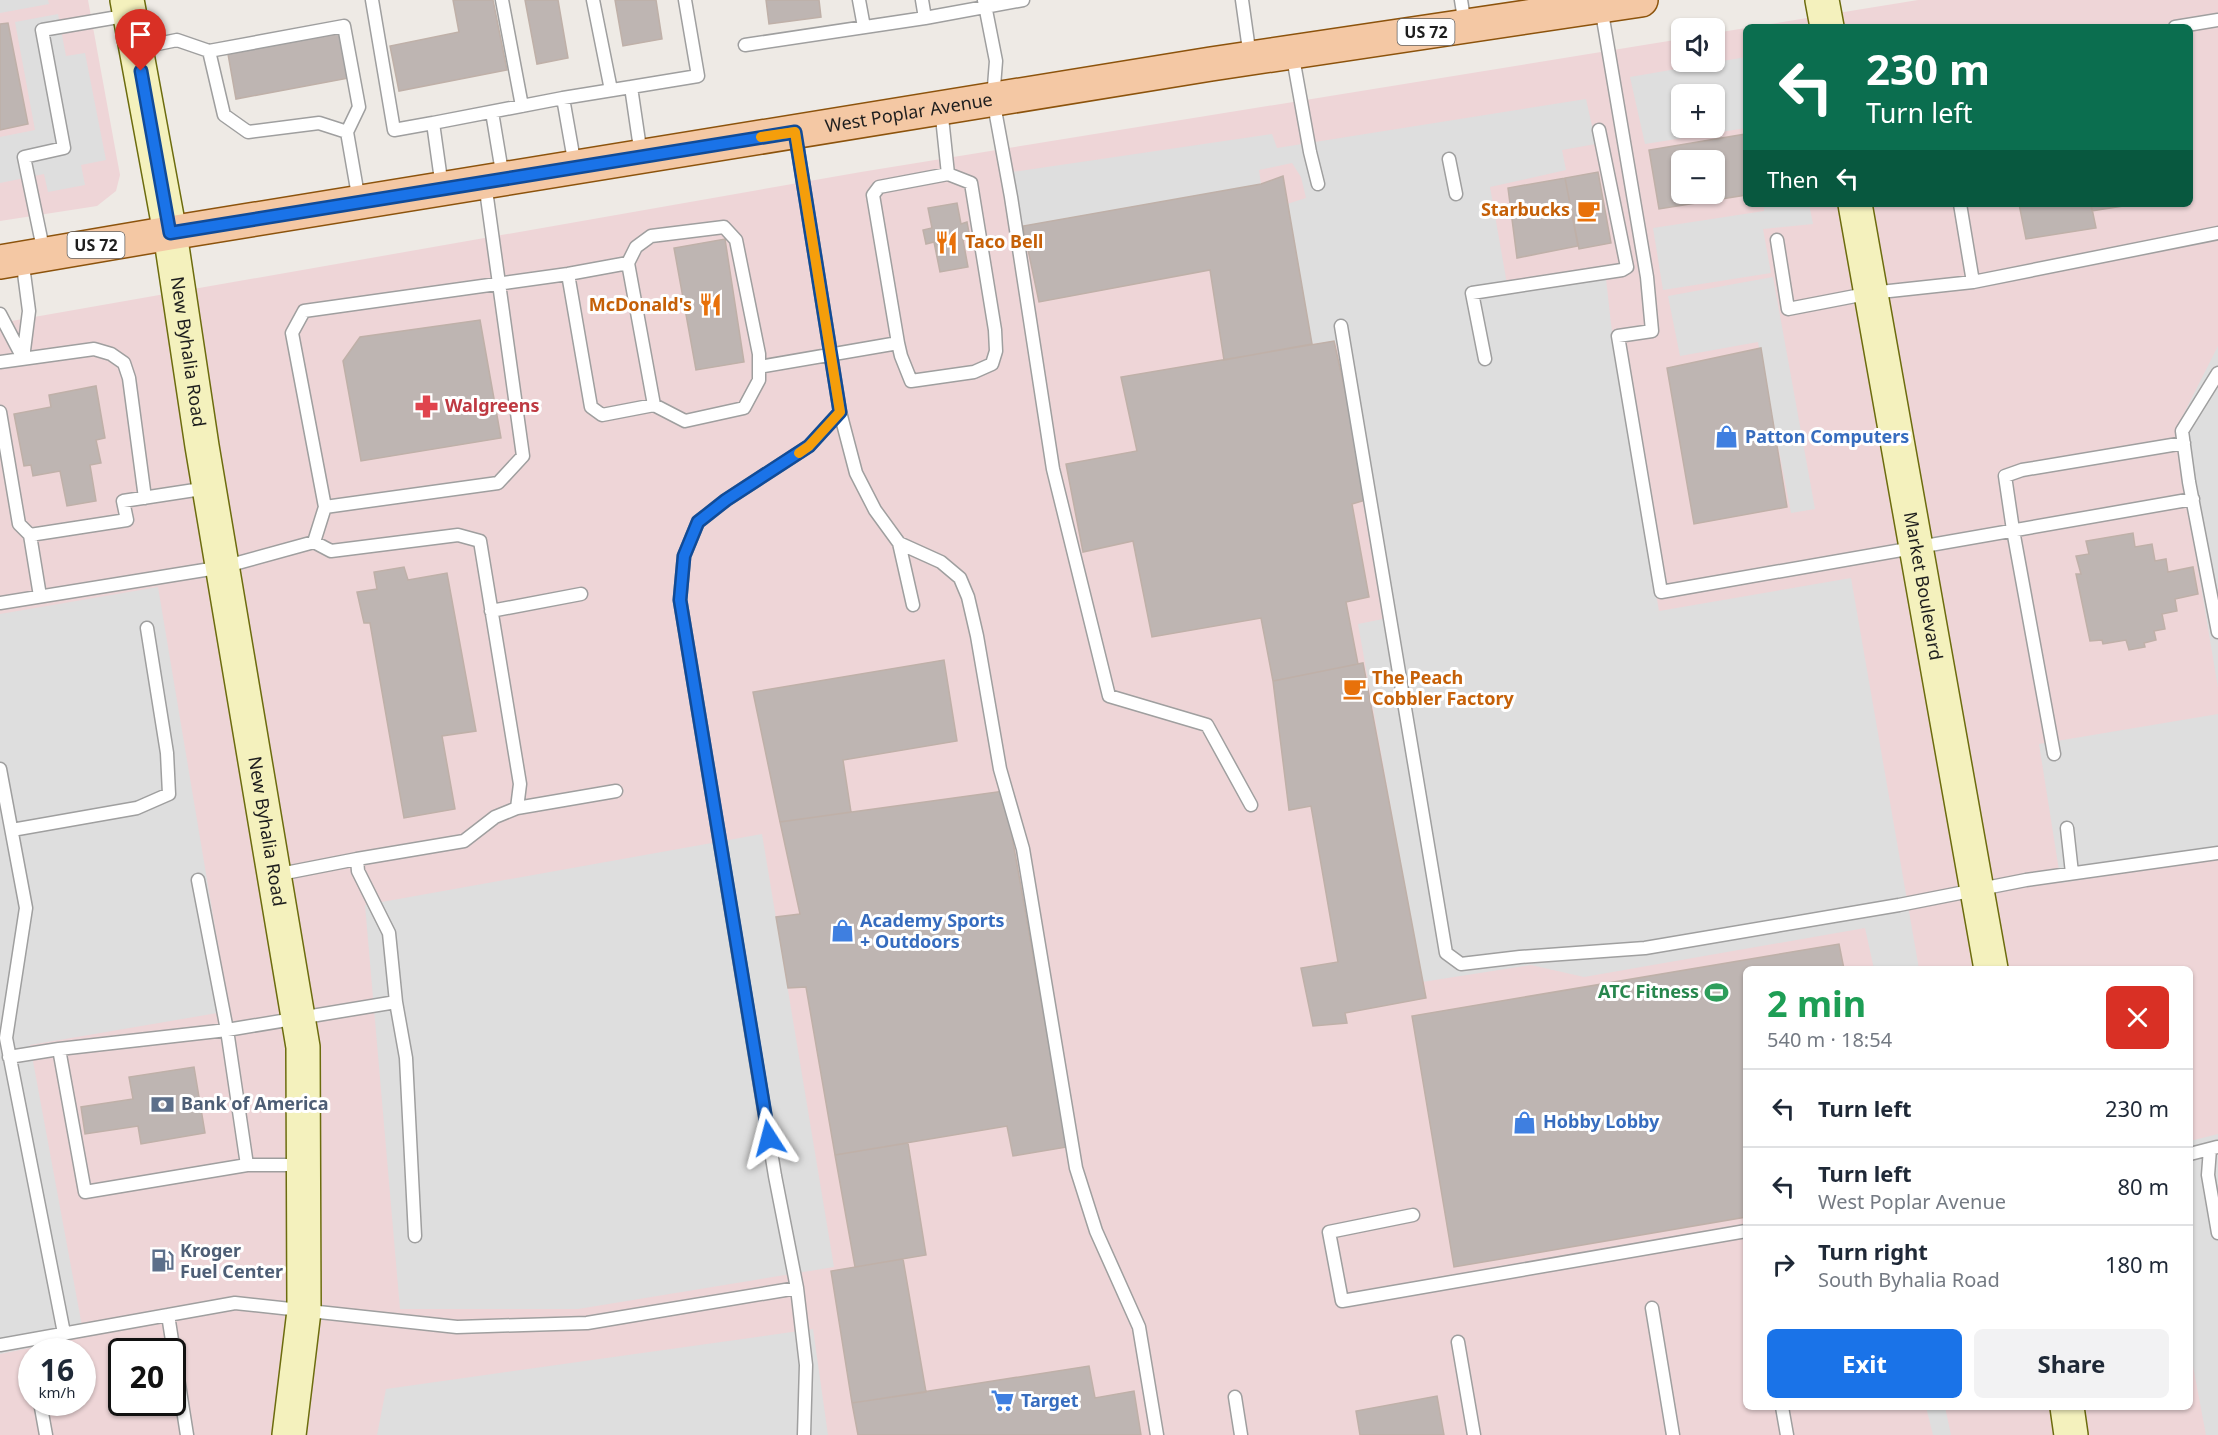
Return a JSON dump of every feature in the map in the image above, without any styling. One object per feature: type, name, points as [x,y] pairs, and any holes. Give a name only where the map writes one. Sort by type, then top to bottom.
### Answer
[{"type":"main road","name":"West Poplar Avenue","points":[[22,258],[1292,52],[1463,13],[1601,6],[1641,0]]},
{"type":"main road","points":[[1822,0],[1826,24]]},
{"type":"main road","name":"New Byhalia Road","points":[[129,7],[170,233],[209,488],[303,1047],[304,1311],[290,1435]]},
{"type":"main road","name":"Market Boulevard","points":[[1856,207],[1990,966]]},
{"type":"main road","points":[[2068,1410],[2072,1435]]},
{"type":"lane","points":[[372,0],[394,130],[563,98],[698,76],[685,0]]},
{"type":"lane","points":[[502,0],[522,106]]},
{"type":"lane","points":[[593,0],[610,90]]},
{"type":"lane","points":[[859,0],[864,27]]},
{"type":"lane","points":[[922,0],[925,18]]},
{"type":"lane","points":[[745,45],[925,18],[985,3],[1023,0]]},
{"type":"lane","points":[[1242,0],[1250,58]]},
{"type":"lane","points":[[985,3],[996,61],[993,99],[1011,197],[1053,469],[1109,696],[1207,725],[1251,805]]},
{"type":"lane","points":[[1601,6],[1647,277],[1652,331],[1618,336],[1661,592],[2193,499]]},
{"type":"lane","points":[[23,358],[29,311],[22,258],[24,157],[64,148],[42,30],[129,7]]},
{"type":"lane","points":[[2193,24],[2218,20]]},
{"type":"lane","points":[[136,48],[177,40],[209,51],[344,26],[359,107],[347,132],[359,202]]},
{"type":"lane","points":[[209,51],[224,115],[248,132],[319,123],[347,132]]},
{"type":"lane","points":[[1292,52],[1318,184]]},
{"type":"lane","points":[[631,87],[641,156]]},
{"type":"lane","points":[[563,98],[575,167]]},
{"type":"lane","points":[[941,108],[948,174]]},
{"type":"lane","points":[[325,507],[498,483],[523,456],[499,282],[492,112]]},
{"type":"lane","points":[[433,123],[442,189]]},
{"type":"lane","points":[[1485,358],[1472,293],[1622,270],[1627,267],[1599,130]]},
{"type":"lane","points":[[795,132],[840,412],[856,473],[875,510],[899,543],[913,605]]},
{"type":"lane","points":[[1449,159],[1456,194]]},
{"type":"lane","points":[[948,174],[971,183],[995,330],[996,351],[993,364],[974,372],[912,381],[898,343],[873,195],[879,187],[948,174]]},
{"type":"lane","points":[[1960,207],[1973,282]]},
{"type":"lane","points":[[568,274],[591,407],[602,415],[654,405],[685,421],[744,408],[759,380],[759,354],[736,240],[724,226],[651,236],[636,248],[628,264],[654,405]]},
{"type":"lane","points":[[1777,240],[1788,309],[1871,293],[1973,282],[2218,233]]},
{"type":"lane","points":[[314,542],[325,507],[292,333],[304,310],[628,264]]},
{"type":"lane","points":[[0,314],[23,358]]},
{"type":"lane","points":[[1341,326],[1446,952],[1461,964],[1520,957],[1646,948],[2072,873],[2218,853]]},
{"type":"lane","points":[[759,367],[898,343]]},
{"type":"lane","points":[[0,362],[94,349],[111,354],[124,363],[129,378],[145,498]]},
{"type":"lane","points":[[2218,373],[2182,431],[2218,632]]},
{"type":"lane","points":[[0,412],[20,524],[30,535],[40,596]]},
{"type":"lane","points":[[804,1435],[806,1365],[797,1288],[775,1176],[680,600],[684,556],[698,522],[726,500],[809,446],[840,412]]},
{"type":"lane","points":[[2054,754],[2005,476],[2022,470],[2184,443]]},
{"type":"lane","points":[[30,535],[127,520],[123,501],[209,488]]},
{"type":"lane","points":[[0,603],[223,567],[314,542],[331,551],[458,535],[480,541],[520,784],[517,808]]},
{"type":"lane","points":[[899,543],[941,562],[960,578],[968,597],[1000,769],[1023,849],[1076,1168],[1096,1231],[1139,1327],[1157,1435]]},
{"type":"lane","points":[[491,611],[580,594]]},
{"type":"lane","points":[[12,830],[137,808],[169,794],[167,753],[147,628]]},
{"type":"lane","points":[[0,769],[26,908],[6,1038],[64,1333]]},
{"type":"lane","points":[[274,876],[464,841],[495,817],[517,808],[616,791]]},
{"type":"lane","points":[[2067,828],[2072,873]]},
{"type":"lane","points":[[357,859],[358,871],[389,933],[396,1002],[406,1059],[415,1236]]},
{"type":"lane","points":[[198,880],[227,1030],[247,1165]]},
{"type":"lane","points":[[9,1057],[227,1030],[396,1002]]},
{"type":"lane","points":[[59,1049],[85,1192],[247,1165],[303,1165]]},
{"type":"lane","points":[[2193,1153],[2214,1148],[2208,1175],[2218,1233]]},
{"type":"lane","points":[[1413,1215],[1329,1232],[1342,1301],[1743,1232]]},
{"type":"lane","points":[[50,1338],[64,1333],[235,1303],[457,1327],[587,1323],[797,1288]]},
{"type":"lane","points":[[1652,1308],[1673,1435]]},
{"type":"lane","points":[[168,1315],[187,1435]]},
{"type":"lane","points":[[1458,1342],[1474,1435]]},
{"type":"lane","points":[[0,1345],[18,1345]]},
{"type":"lane","points":[[1235,1397],[1241,1435]]},
{"type":"lane","points":[[1783,1410],[1787,1435]]},
{"type":"lane","points":[[43,1416],[46,1435]]},
{"type":"shaded area","points":[[0,0],[88,0],[120,175],[116,191],[97,206],[0,221]]},
{"type":"shaded area","points":[[0,0],[48,0],[49,4],[0,13]]},
{"type":"shaded area","points":[[1918,0],[2218,0],[2218,1435],[0,1435],[0,323],[861,172],[1671,41],[1671,72],[1725,72],[1725,31],[1743,28],[1743,207],[2193,207],[2193,24],[1770,24]]},
{"type":"shaded area","points":[[58,14],[66,56],[85,53],[106,160],[81,165],[85,185],[48,192],[44,174],[0,183],[0,137],[35,130],[15,22]]},
{"type":"shaded area","points":[[1743,58],[1743,128],[1725,131],[1725,84],[1671,84],[1671,138],[1683,138],[1645,144],[1630,77],[1671,70],[1671,72],[1725,72],[1725,61]]},
{"type":"shaded area","points":[[1586,99],[1596,144],[1562,150],[1566,170],[1490,187],[1507,284],[1605,269],[1611,324],[1659,611],[1851,578],[1918,966],[1873,966],[1865,928],[1584,977],[1531,965],[1422,982],[1358,624],[1393,617],[1353,370],[1334,341],[1312,344],[1287,204],[1306,198],[1301,177],[1292,163],[1259,170],[1261,184],[1023,226],[1012,172],[1272,134],[1277,148]]},
{"type":"shaded area","points":[[1764,207],[1810,207],[1813,224],[1763,229],[1771,273],[1663,290],[1653,228],[1764,211]]},
{"type":"shaded area","points":[[1773,277],[1815,509],[1791,513],[1758,342],[1680,356],[1668,296]]},
{"type":"shaded area","points":[[2218,346],[2218,688],[2175,431]]},
{"type":"shaded area","points":[[158,587],[229,1011],[30,1045],[84,1337],[18,1338],[18,1350],[0,1354],[0,614]]},
{"type":"shaded area","points":[[2218,714],[2218,857],[2061,883],[2039,744]]},
{"type":"shaded area","points":[[762,834],[834,1267],[578,1309],[400,1309],[365,905]]},
{"type":"shaded area","points":[[2218,1134],[2218,1435],[2206,1435],[2193,1366],[2193,1140]]},
{"type":"shaded area","points":[[813,1329],[828,1435],[377,1435],[386,1389]]},
{"type":"shaded area","points":[[1927,1410],[1946,1410],[1951,1435],[1933,1435]]},
{"type":"building","points":[[453,0],[493,0],[507,70],[399,91],[390,46],[459,32]]},
{"type":"building","points":[[525,0],[558,0],[568,58],[537,64]]},
{"type":"building","points":[[615,0],[656,0],[662,39],[623,46]]},
{"type":"building","points":[[766,0],[819,0],[821,17],[769,24]]},
{"type":"building","points":[[8,23],[28,124],[0,130],[0,24]]},
{"type":"building","points":[[341,33],[349,78],[236,99],[228,54]]},
{"type":"building","points":[[1743,134],[1743,195],[1725,198],[1725,150],[1671,150],[1671,204],[1690,204],[1659,209],[1649,150]]},
{"type":"building","name":"Starbucks","points":[[1598,172],[1611,243],[1579,249],[1565,178]]},
{"type":"building","points":[[1283,176],[1312,344],[1224,360],[1210,270],[1039,302],[1023,226],[1261,184]]},
{"type":"building","points":[[1565,178],[1578,246],[1517,258],[1508,188]]},
{"type":"building","points":[[957,203],[961,224],[967,222],[970,238],[963,240],[968,267],[940,272],[934,242],[926,244],[923,230],[932,228],[928,208]]},
{"type":"building","points":[[2020,207],[2092,207],[2096,228],[2026,239]]},
{"type":"building","points":[[2091,207],[2117,207],[2092,211]]},
{"type":"building","name":"McDonald's","points":[[725,239],[744,362],[696,370],[674,248]]},
{"type":"building","name":"Walgreens","points":[[480,320],[501,438],[361,461],[343,361],[360,337]]},
{"type":"building","points":[[1334,341],[1369,499],[1352,504],[1369,597],[1346,602],[1358,664],[1273,681],[1261,618],[1152,637],[1133,541],[1083,552],[1066,464],[1137,451],[1121,377]]},
{"type":"building","name":"Patton Computers","points":[[1761,348],[1787,507],[1694,524],[1667,368]]},
{"type":"building","points":[[96,386],[105,438],[96,440],[101,463],[90,465],[96,501],[67,506],[60,471],[33,476],[31,465],[24,466],[14,414],[51,407],[49,395]]},
{"type":"building","points":[[2133,533],[2135,547],[2152,544],[2155,561],[2166,559],[2168,572],[2193,567],[2198,594],[2175,599],[2177,611],[2162,614],[2165,629],[2154,631],[2156,640],[2144,643],[2145,647],[2129,650],[2126,640],[2103,644],[2102,640],[2090,641],[2076,574],[2081,574],[2076,556],[2089,554],[2086,541]]},
{"type":"building","points":[[404,567],[408,580],[447,573],[476,731],[442,736],[455,809],[404,818],[370,623],[364,623],[357,592],[377,589],[374,572]]},
{"type":"building","points":[[944,660],[957,741],[843,760],[851,812],[780,822],[753,692]]},
{"type":"building","points":[[1363,663],[1426,998],[1345,1013],[1347,1023],[1313,1026],[1301,968],[1338,962],[1311,806],[1289,810],[1273,681]]},
{"type":"building","points":[[1004,791],[1067,1147],[1013,1156],[1007,1126],[835,1155],[806,987],[788,988],[776,917],[800,914],[780,822]]},
{"type":"building","points":[[1839,944],[1843,966],[1743,966],[1743,1218],[1454,1267],[1412,1016]]},
{"type":"building","points":[[194,1067],[205,1133],[141,1144],[138,1126],[85,1134],[81,1107],[133,1099],[129,1077]]},
{"type":"building","points":[[908,1143],[926,1255],[855,1267],[835,1155]]},
{"type":"building","points":[[903,1259],[926,1392],[852,1403],[831,1271]]},
{"type":"building","name":"Target","points":[[1089,1366],[1095,1398],[1134,1391],[1141,1435],[858,1435],[852,1403]]},
{"type":"building","points":[[1437,1396],[1444,1435],[1360,1435],[1356,1411]]},
{"type":"slow traffic","points":[[761,137],[795,132],[840,412],[809,446],[799,453]]},
{"type":"place","name":"Starbucks","points":[[1588,210]]},
{"type":"place","name":"Taco Bell","points":[[947,242]]},
{"type":"place","name":"McDonald's","points":[[710,305]]},
{"type":"place","name":"Walgreens","points":[[427,406]]},
{"type":"place","name":"Patton Computers","points":[[1727,437]]},
{"type":"place","name":"The Peach Cobbler Factory","points":[[1354,688]]},
{"type":"place","name":"Academy Sports + Outdoors","points":[[842,931]]},
{"type":"place","name":"ATC Fitness","points":[[1717,992]]},
{"type":"place","name":"Bank of America","points":[[163,1104]]},
{"type":"place","name":"Hobby Lobby","points":[[1525,1122]]},
{"type":"place","name":"Kroger Fuel Center","points":[[162,1261]]},
{"type":"place","name":"Target","points":[[1003,1401]]},
{"type":"route","points":[[141,71],[170,233],[795,132],[840,412],[809,446],[726,500],[698,522],[684,556],[680,600],[769,1138]]}]
